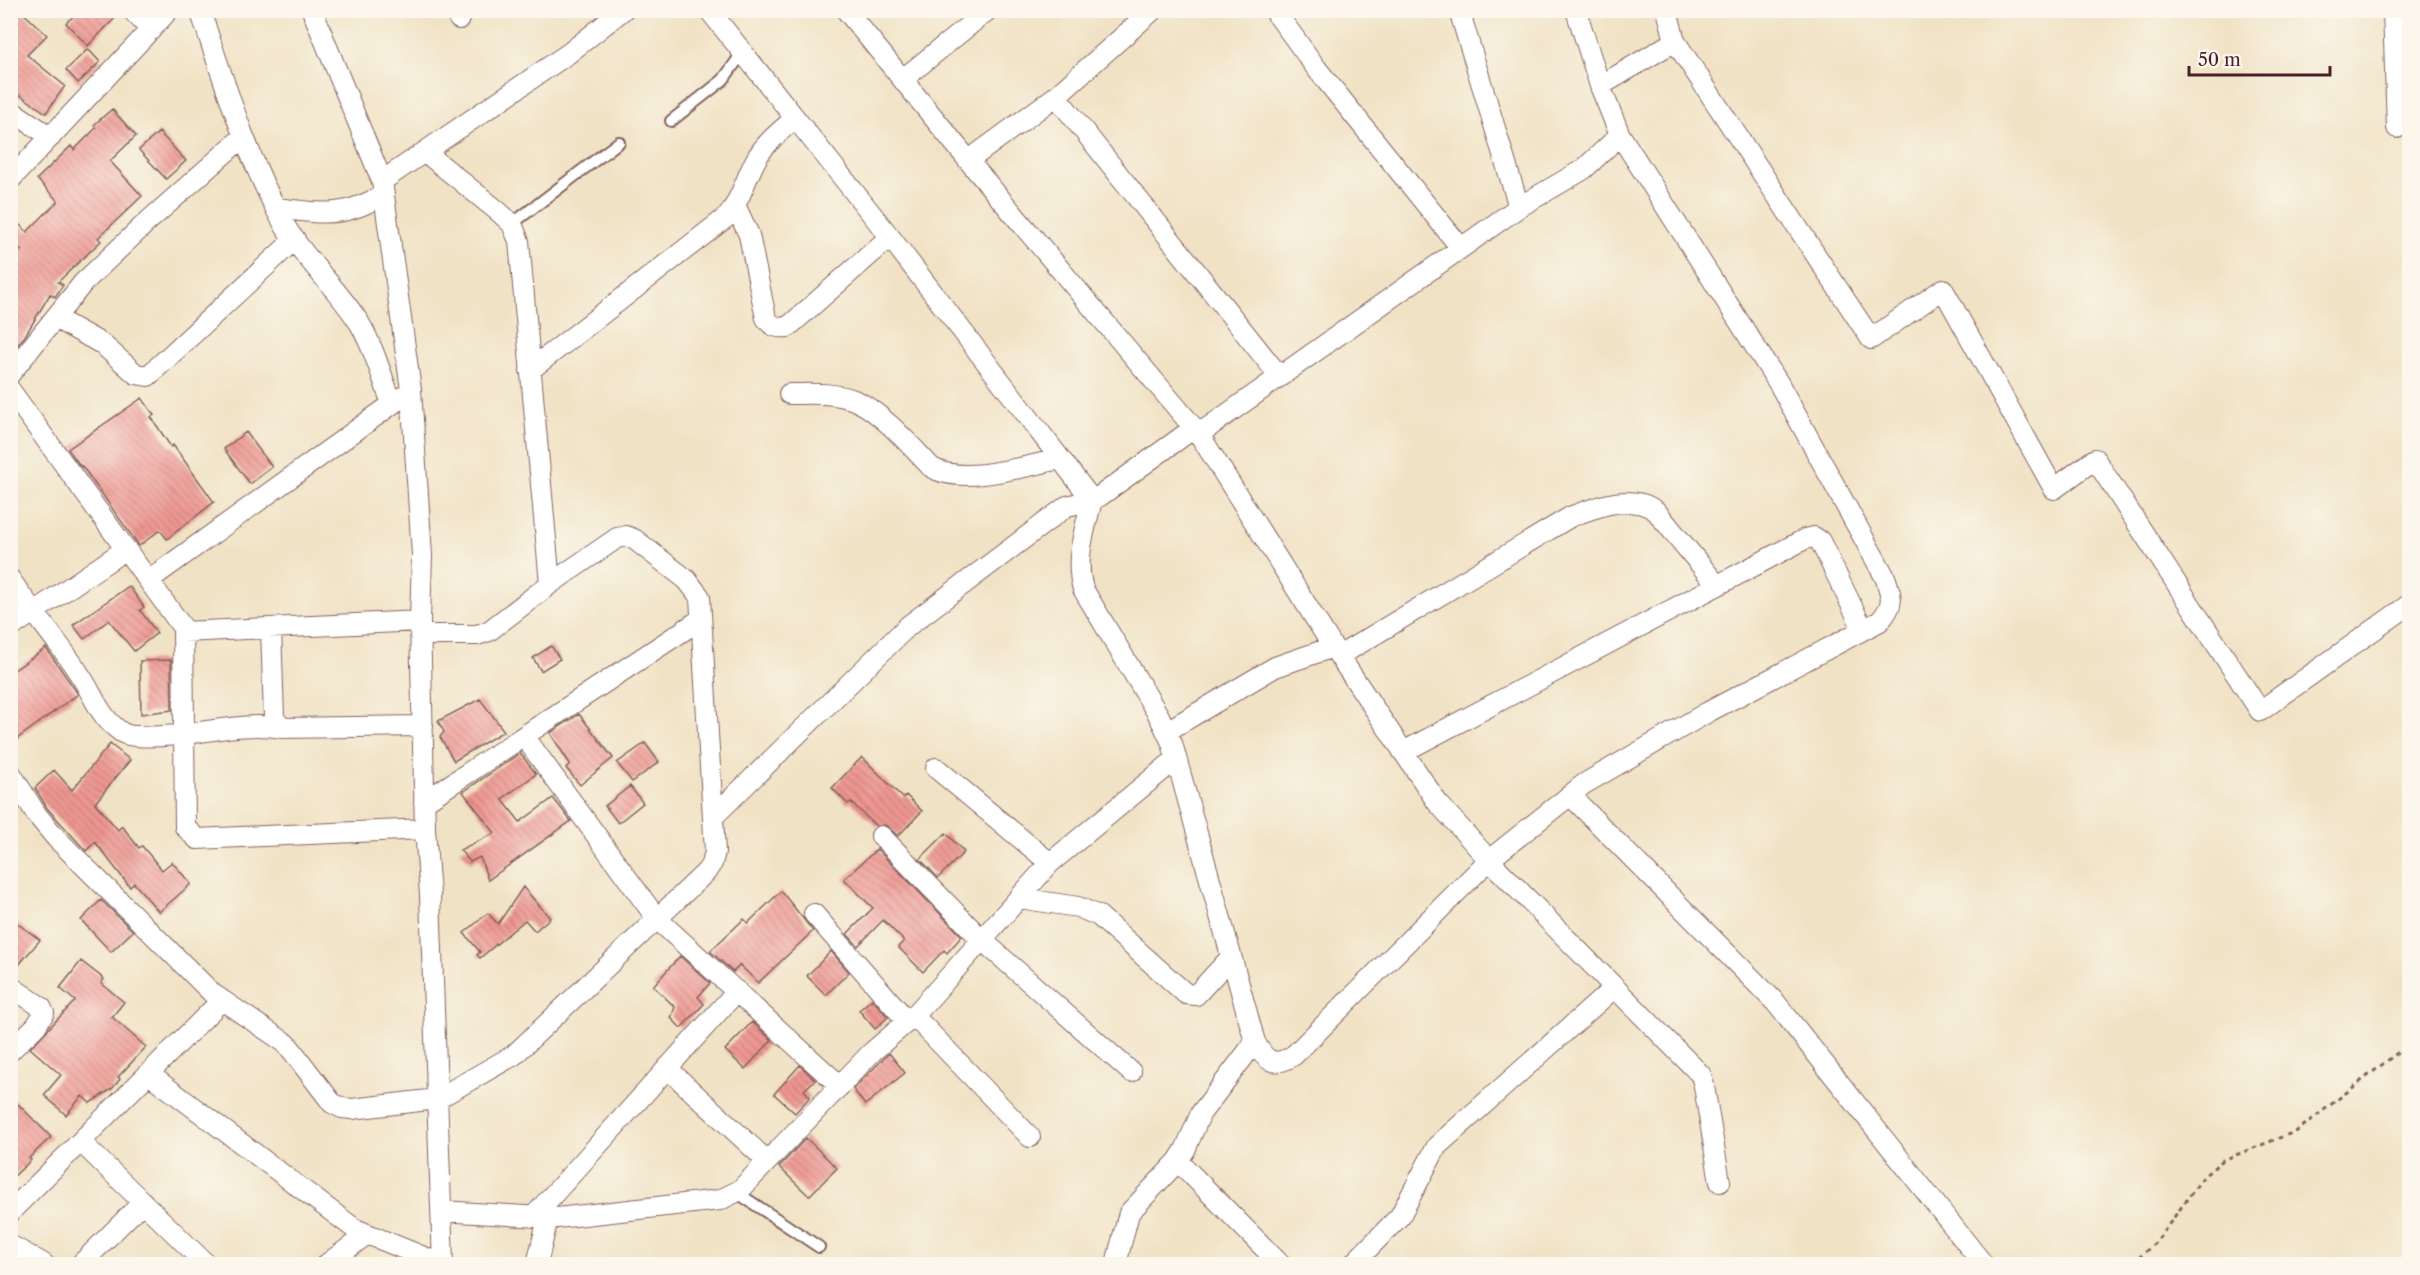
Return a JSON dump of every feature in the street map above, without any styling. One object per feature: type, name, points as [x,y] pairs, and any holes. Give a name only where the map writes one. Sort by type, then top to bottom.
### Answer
[{"type":"street","points":[[132,10],[151,30]]},
{"type":"street","points":[[10,180],[169,10]]},
{"type":"street","points":[[200,10],[243,137],[261,180],[294,239],[343,299],[360,324],[392,404]]},
{"type":"street","points":[[276,208],[328,213],[357,208],[425,152],[568,53],[623,10]]},
{"type":"street","points":[[709,10],[890,237],[1092,501]]},
{"type":"street","points":[[846,10],[1196,431],[1336,651],[1437,802],[1489,860],[1701,1075],[1720,1182]]},
{"type":"street","points":[[903,80],[988,10]]},
{"type":"street","points":[[1274,10],[1324,78],[1461,248]]},
{"type":"street","points":[[1459,10],[1519,207]]},
{"type":"street","points":[[1092,501],[1078,557],[1078,573],[1083,588],[1167,730],[1255,1042],[1263,1056],[1274,1062],[1284,1062],[1294,1055],[1489,860],[1596,776],[1700,717],[1880,621],[1890,609],[1891,594],[1885,577],[1779,384],[1620,135],[1600,86],[1576,10]]},
{"type":"street","points":[[1667,10],[1675,41],[1871,339],[1943,289],[2054,489],[2095,459],[2260,711],[2409,603]]},
{"type":"street","points":[[2394,10],[2397,128]]},
{"type":"street","points":[[149,1074],[366,1235],[442,1264],[429,878],[424,802],[420,628],[423,555],[411,390],[383,188],[314,11]]},
{"type":"street","points":[[969,160],[1056,96],[1151,11]]},
{"type":"street","points":[[1600,86],[1675,41]]},
{"type":"street","points":[[1056,96],[1280,376]]},
{"type":"street","points":[[10,110],[51,137]]},
{"type":"street","points":[[530,370],[728,216],[736,207],[757,157],[795,118]]},
{"type":"street","points":[[713,817],[908,626],[1067,506],[1092,501],[1280,376],[1519,207],[1584,170],[1620,135]]},
{"type":"street","points":[[10,374],[83,283],[146,223],[243,137]]},
{"type":"street","points":[[425,152],[512,224],[519,241],[550,584]]},
{"type":"street","points":[[736,207],[749,235],[766,318],[778,328],[788,327],[890,237]]},
{"type":"street","points":[[55,318],[102,344],[136,374],[142,377],[147,376],[294,239]]},
{"type":"street","points":[[10,390],[149,580],[183,632],[185,827],[197,838],[425,829]]},
{"type":"street","points":[[149,580],[411,390]]},
{"type":"street","points":[[789,394],[821,393],[847,398],[869,408],[941,473],[966,476],[1060,459]]},
{"type":"street","points":[[1167,730],[1275,667],[1336,651],[1570,517],[1596,508],[1628,501],[1648,505],[1656,511],[1717,585]]},
{"type":"street","points":[[10,772],[37,816],[56,838],[222,1000],[287,1044],[325,1095],[332,1103],[342,1108],[437,1099],[522,1050],[706,872],[712,863],[715,852],[700,597],[687,580],[634,539],[626,536],[617,538],[550,584],[489,631],[477,635],[420,628],[271,628],[183,632]]},
{"type":"street","points":[[1403,752],[1805,539],[1814,537],[1820,541],[1863,629]]},
{"type":"street","points":[[10,628],[126,549]]},
{"type":"street","points":[[10,579],[81,676],[106,718],[115,728],[125,734],[136,736],[183,734],[265,725],[282,728],[423,726]]},
{"type":"street","points":[[424,802],[701,619]]},
{"type":"street","points":[[271,628],[274,718],[282,728]]},
{"type":"street","points":[[524,736],[657,919],[840,1086]]},
{"type":"street","points":[[441,1211],[541,1217],[720,1200],[736,1192],[872,1052],[911,1019],[1050,863],[1176,759]]},
{"type":"street","points":[[936,768],[1050,863]]},
{"type":"street","points":[[1570,795],[1776,1003],[1983,1264]]},
{"type":"street","points":[[881,837],[982,940],[1131,1072]]},
{"type":"street","points":[[1018,898],[1088,910],[1099,916],[1186,994],[1192,996],[1197,995],[1231,957]]},
{"type":"street","points":[[814,914],[911,1019],[1030,1137]]},
{"type":"street","points":[[10,986],[41,1007],[44,1012],[41,1020],[10,1051]]},
{"type":"street","points":[[1353,1264],[1400,1216],[1437,1146],[1615,987]]},
{"type":"street","points":[[537,1264],[541,1217],[737,991]]},
{"type":"street","points":[[10,1212],[222,1000]]},
{"type":"street","points":[[1116,1264],[1129,1213],[1178,1161],[1201,1113],[1255,1042]]},
{"type":"street","points":[[668,1068],[767,1161]]},
{"type":"street","points":[[81,1142],[206,1264]]},
{"type":"street","points":[[1178,1161],[1280,1264]]},
{"type":"street","points":[[81,1264],[143,1202]]},
{"type":"street","points":[[327,1264],[366,1235]]},
{"type":"street","points":[[10,1245],[44,1264]]},
{"type":"lane","points":[[671,121],[723,80],[742,52]]},
{"type":"lane","points":[[512,224],[619,142]]},
{"type":"lane","points":[[736,1192],[819,1247]]},
{"type":"path","points":[[2132,1264],[2156,1242],[2212,1167],[2223,1160],[2296,1131],[2409,1043]]},
{"type":"building","points":[[20,10],[47,35],[27,55],[65,86],[46,113],[20,95],[16,100],[10,98],[10,20]]},
{"type":"building","points":[[80,10],[109,10],[115,18],[88,46],[66,23]]},
{"type":"building","points":[[88,49],[100,62],[78,83],[66,70]]},
{"type":"building","points":[[112,109],[136,136],[110,161],[142,196],[98,238],[101,241],[58,282],[63,285],[55,297],[50,294],[25,336],[10,354],[10,266],[21,250],[10,239],[10,215],[27,232],[58,201],[37,179],[71,146],[74,150],[96,128],[94,125]]},
{"type":"building","points":[[159,132],[186,161],[166,179],[139,150]]},
{"type":"building","points":[[142,398],[154,415],[151,417],[171,447],[173,445],[214,502],[167,539],[160,530],[139,546],[68,449]]},
{"type":"building","points":[[246,432],[272,467],[250,484],[224,449]]},
{"type":"building","points":[[129,586],[144,607],[140,610],[157,633],[134,651],[109,620],[84,639],[73,625]]},
{"type":"building","points":[[551,646],[560,659],[541,671],[533,658]]},
{"type":"building","points":[[46,648],[78,694],[10,744],[10,673]]},
{"type":"building","points":[[171,660],[172,710],[141,714],[140,661]]},
{"type":"building","points":[[480,699],[504,731],[454,761],[440,737],[444,732],[438,721]]},
{"type":"building","points":[[579,714],[613,758],[580,785],[566,768],[570,764],[550,733]]},
{"type":"building","points":[[645,743],[659,762],[632,782],[617,763]]},
{"type":"building","points":[[110,744],[130,760],[95,803],[118,830],[122,826],[139,848],[142,846],[162,870],[172,862],[191,884],[159,912],[134,883],[130,887],[95,842],[86,851],[47,808],[35,788],[54,770],[72,790]]},
{"type":"building","points":[[520,753],[536,774],[502,799],[520,822],[553,798],[571,821],[488,880],[480,857],[470,862],[460,850],[495,833],[463,792]]},
{"type":"building","points":[[862,757],[903,798],[906,795],[922,811],[898,836],[885,825],[876,826],[851,802],[848,804],[832,788]]},
{"type":"building","points":[[630,786],[643,803],[618,823],[605,806]]},
{"type":"building","points":[[946,833],[964,852],[938,878],[920,859]]},
{"type":"building","points":[[877,849],[962,936],[947,953],[944,950],[923,972],[898,947],[904,941],[883,920],[858,946],[847,934],[873,908],[844,879]]},
{"type":"building","points":[[523,887],[550,918],[535,931],[525,920],[480,958],[477,955],[480,952],[464,933],[488,913],[498,924]]},
{"type":"building","points":[[781,891],[813,931],[758,983],[740,965],[733,972],[710,951],[744,919],[748,923]]},
{"type":"building","points":[[101,900],[133,931],[111,952],[81,920]]},
{"type":"building","points":[[10,918],[40,940],[11,974],[10,974]]},
{"type":"building","points":[[831,951],[849,972],[826,995],[807,976]]},
{"type":"building","points":[[680,956],[710,983],[698,997],[704,1004],[681,1028],[671,1018],[675,1007],[653,986]]},
{"type":"building","points":[[81,961],[104,979],[101,983],[124,1002],[112,1017],[146,1047],[118,1077],[120,1079],[112,1089],[90,1103],[82,1096],[66,1115],[44,1095],[61,1075],[30,1048],[75,1001],[60,988]]},
{"type":"building","points":[[872,999],[888,1017],[875,1029],[859,1010]]},
{"type":"building","points":[[752,1022],[772,1040],[745,1069],[725,1050]]},
{"type":"building","points":[[889,1053],[905,1073],[865,1105],[853,1089]]},
{"type":"building","points":[[800,1065],[815,1080],[804,1090],[810,1097],[795,1113],[774,1094]]},
{"type":"building","points":[[10,1096],[51,1137],[10,1180]]},
{"type":"building","points":[[806,1138],[837,1168],[809,1196],[779,1167]]}]
